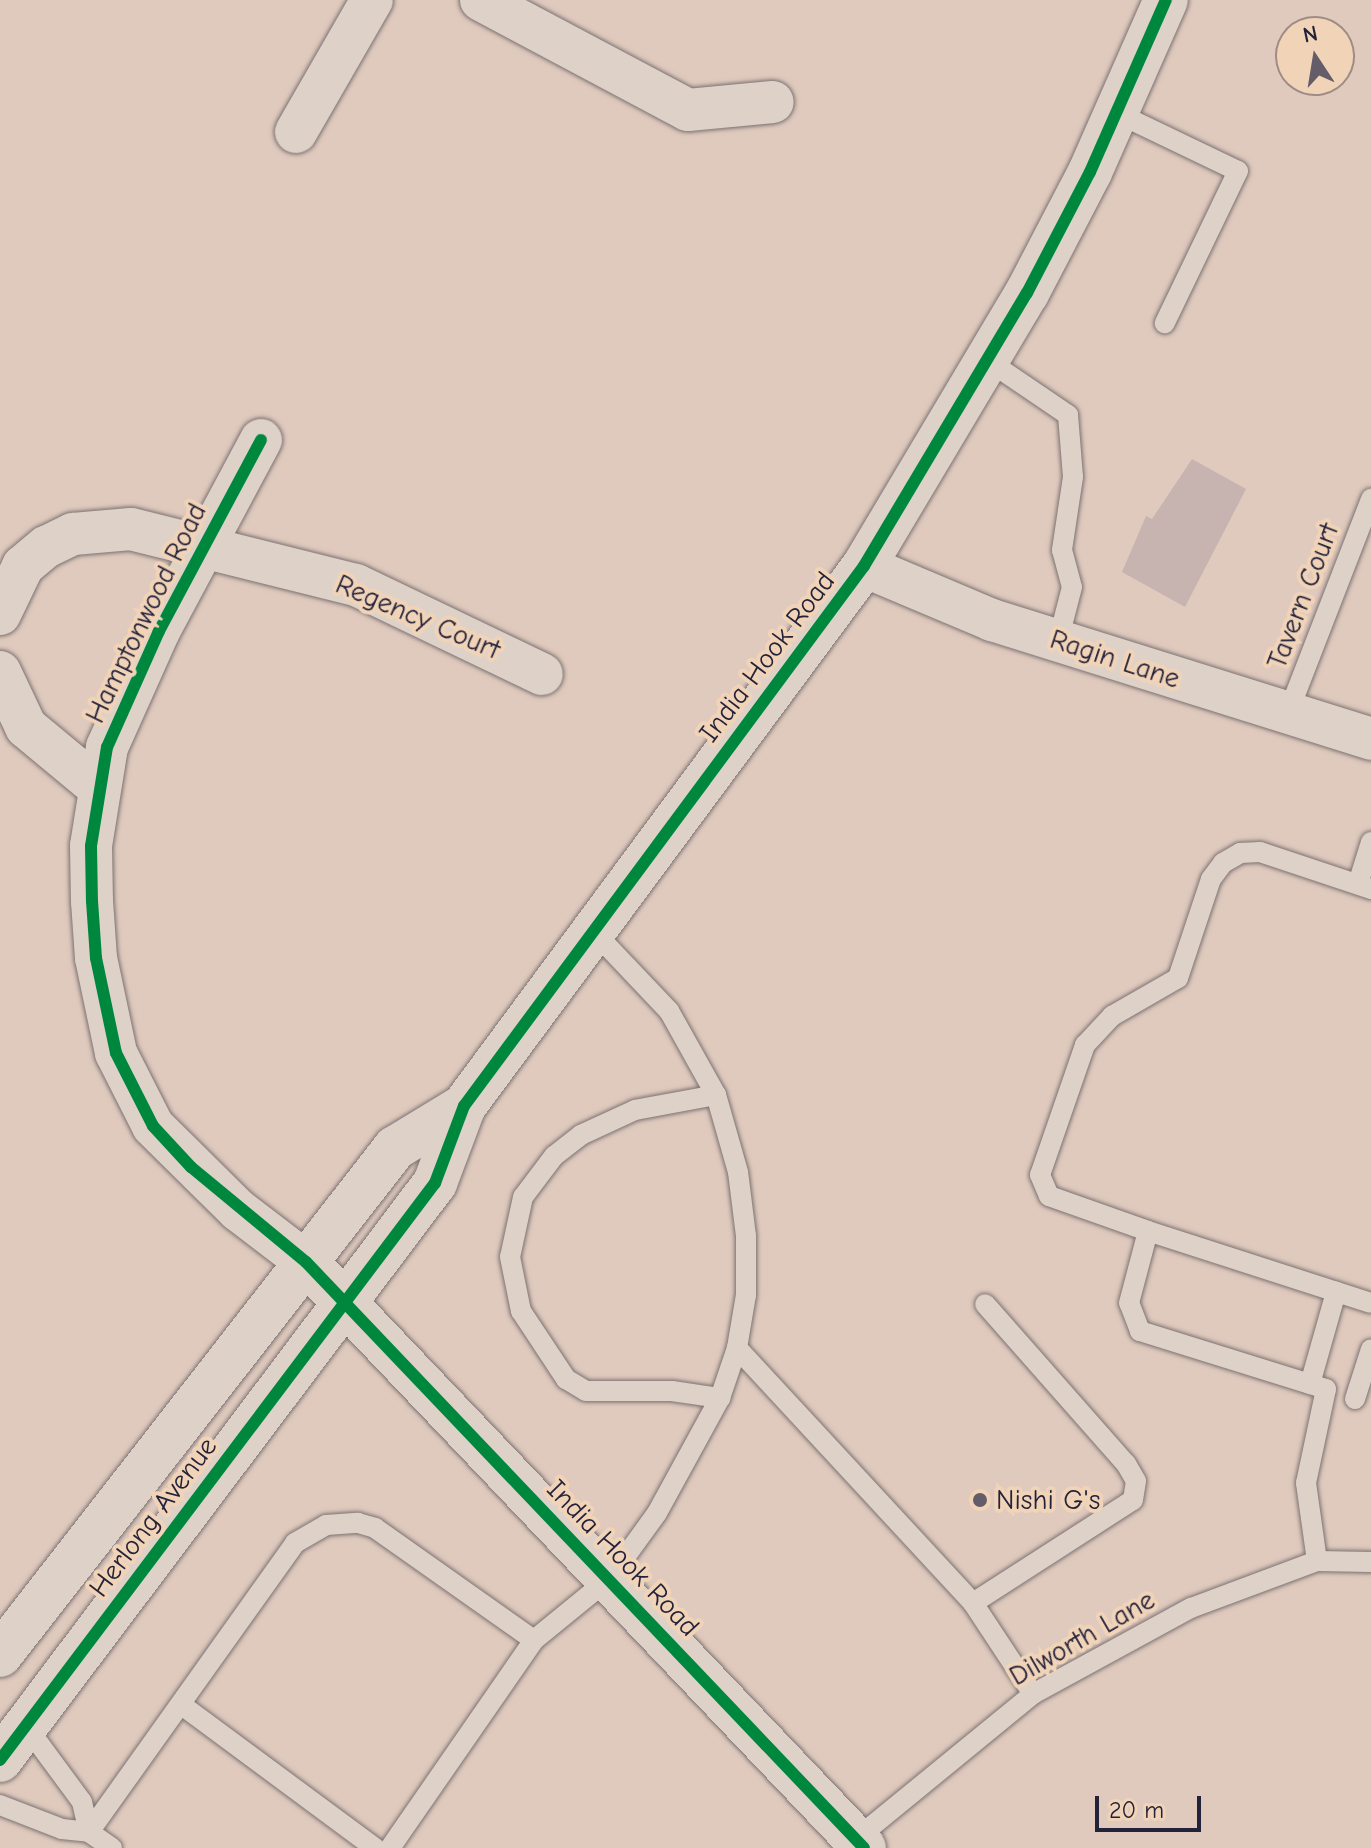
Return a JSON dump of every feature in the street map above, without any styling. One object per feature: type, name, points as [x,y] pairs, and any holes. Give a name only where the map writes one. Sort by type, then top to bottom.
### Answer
[{"type":"street","points":[[296,132],[372,0]]},
{"type":"street","points":[[481,0],[688,110],[773,102]]},
{"type":"street","name":"India Hook Road","points":[[345,1303],[435,1183],[464,1106],[864,566],[1027,293],[1117,113],[1166,0]]},
{"type":"street","name":"Hamptonwood Road","points":[[261,440],[125,697],[97,786],[91,846],[95,944],[116,1053],[153,1126],[238,1210],[306,1262]]},
{"type":"street","name":"Regency Court","points":[[0,614],[23,566],[73,534],[131,529],[356,585],[542,674]]},
{"type":"street","name":"Ragin Lane","points":[[864,566],[992,620],[1371,739]]},
{"type":"street","points":[[0,672],[26,727],[97,786]]},
{"type":"street","name":"India Hook Road","points":[[464,1106],[395,1148],[306,1262],[610,1578],[855,1845]]},
{"type":"street","name":"Herlong Avenue","points":[[0,1655],[306,1262]]},
{"type":"street","name":"Herlong Avenue","points":[[0,1760],[345,1303]]},
{"type":"lane","points":[[1117,113],[1238,171],[1165,323]]},
{"type":"lane","points":[[987,360],[1068,415],[1073,477],[1062,550],[1072,587],[1058,641]]},
{"type":"lane","name":"Tavern Court","points":[[1288,713],[1371,499]]},
{"type":"lane","points":[[1371,842],[1364,886],[1260,852],[1240,853],[1211,879],[1178,978],[1112,1016],[1085,1045],[1040,1175],[1042,1188],[1049,1196],[1371,1303]]},
{"type":"lane","points":[[390,1848],[534,1640],[610,1578],[681,1475],[720,1398],[737,1348],[746,1295],[746,1236],[738,1172],[716,1095],[669,1011],[593,931]]},
{"type":"lane","points":[[716,1095],[635,1110],[581,1135],[554,1156],[523,1197],[510,1257],[521,1311],[566,1379],[586,1391],[672,1391],[720,1398]]},
{"type":"lane","points":[[1148,1231],[1129,1303],[1140,1331],[1363,1402],[1371,1349]]},
{"type":"lane","points":[[1317,1561],[1306,1483],[1318,1386],[1336,1292]]},
{"type":"lane","points":[[973,1603],[1133,1500],[1136,1481],[1126,1464],[985,1304]]},
{"type":"lane","points":[[737,1348],[973,1603],[1033,1694]]},
{"type":"lane","points":[[89,1832],[183,1706],[295,1543],[326,1525],[358,1523],[375,1528],[534,1640]]},
{"type":"lane","name":"Dilworth Lane","points":[[855,1845],[1033,1694],[1191,1608],[1317,1561],[1371,1562]]},
{"type":"lane","points":[[183,1706],[375,1848]]},
{"type":"lane","points":[[26,1726],[82,1802],[89,1832]]},
{"type":"lane","points":[[0,1805],[62,1829],[89,1832],[112,1848]]},
{"type":"building","points":[[1192,459],[1246,489],[1185,607],[1122,572],[1146,516],[1152,519]]},
{"type":"cycle path","points":[[0,1760],[435,1183],[464,1106],[864,566],[1027,293],[1090,172],[1166,0]]},
{"type":"cycle path","points":[[261,440],[159,631],[107,747],[91,846],[92,901],[96,958],[116,1053],[153,1126],[191,1167],[306,1262],[864,1848]]},
{"type":"place","name":"Nishi G's","points":[[980,1500]]}]
